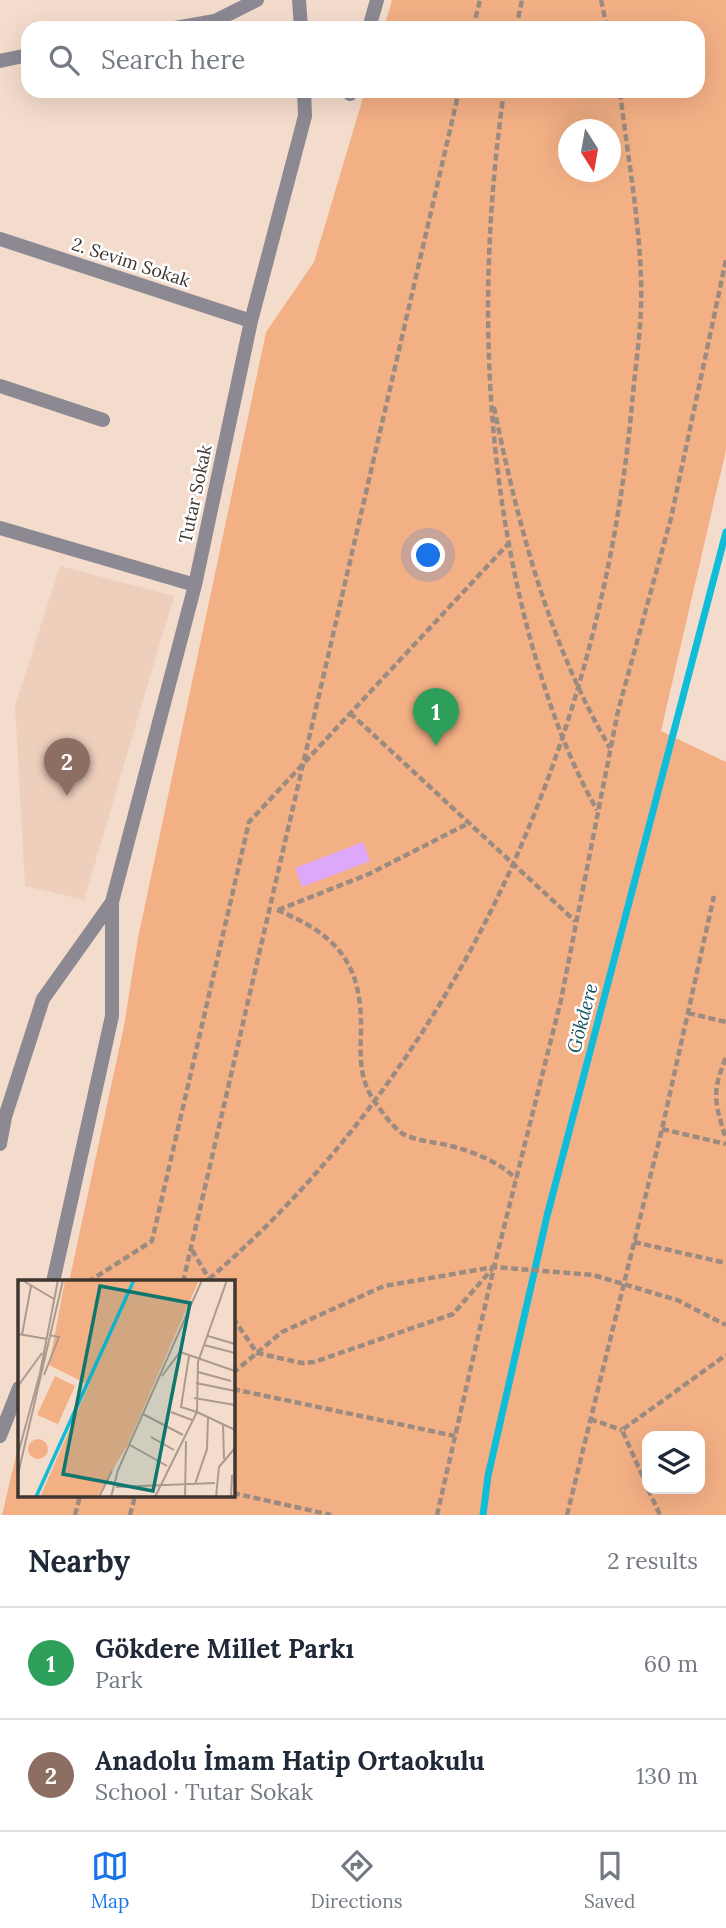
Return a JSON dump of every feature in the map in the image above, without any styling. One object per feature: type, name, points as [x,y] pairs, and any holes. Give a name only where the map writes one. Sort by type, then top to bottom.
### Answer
[{"type":"street","points":[[215,21],[257,0]]},
{"type":"street","points":[[299,0],[300,21]]},
{"type":"street","points":[[371,21],[377,0]]},
{"type":"street","points":[[0,61],[21,56]]},
{"type":"street","name":"Tutar Sokak","points":[[112,902],[195,585],[251,321],[305,116],[304,98]]},
{"type":"street","name":"2. Sevim Sokak","points":[[0,239],[251,321]]},
{"type":"street","points":[[0,386],[103,420]]},
{"type":"street","points":[[0,528],[195,585]]},
{"type":"street","points":[[0,1144],[3,1117],[43,999],[112,902]]},
{"type":"street","points":[[53,1280],[112,1016],[112,902]]},
{"type":"street","points":[[0,1436],[18,1391]]},
{"type":"path","points":[[475,21],[480,0]]},
{"type":"path","points":[[518,21],[522,0]]},
{"type":"path","points":[[601,0],[606,21]]},
{"type":"path","points":[[183,1280],[457,98]]},
{"type":"path","points":[[503,98],[492,178],[487,332],[494,451],[508,544],[545,694],[562,741],[598,811]]},
{"type":"path","points":[[211,1280],[325,1166],[417,1044],[439,1008],[513,864],[556,763],[599,611],[625,479],[641,306],[638,244],[621,98]]},
{"type":"path","points":[[437,1515],[494,1267],[561,1000],[610,748],[671,518],[726,260]]},
{"type":"path","points":[[490,389],[516,505],[539,589],[578,684],[610,748]]},
{"type":"path","points":[[91,1280],[152,1241],[249,822],[508,544]]},
{"type":"path","points":[[350,713],[576,921]]},
{"type":"path","points":[[469,823],[380,869],[277,910],[317,930],[339,947],[352,967],[360,995],[359,1059],[364,1084],[374,1101],[402,1133],[487,1159],[516,1179]]},
{"type":"path","points":[[567,1515],[662,1129],[714,896]]},
{"type":"path","points":[[688,1013],[726,1021]]},
{"type":"path","points":[[662,1129],[726,1141],[717,1109],[715,1083],[726,1058]]},
{"type":"path","points":[[634,1242],[726,1263]]},
{"type":"path","points":[[191,1248],[209,1280]]},
{"type":"path","points":[[234,1319],[257,1353],[302,1363],[314,1362],[453,1314],[494,1267]]},
{"type":"path","points":[[234,1372],[282,1332],[384,1286],[494,1267],[593,1275],[624,1282],[677,1300],[726,1325]]},
{"type":"path","points":[[622,1430],[726,1355]]},
{"type":"path","points":[[234,1389],[455,1436]]},
{"type":"path","points":[[590,1419],[622,1430],[642,1474]]},
{"type":"path","points":[[234,1493],[331,1515]]},
{"type":"path","points":[[651,1494],[660,1515]]},
{"type":"path","points":[[75,1515],[79,1498]]},
{"type":"path","points":[[130,1515],[134,1498]]},
{"type":"shaded area","points":[[392,0],[726,0],[726,450],[661,731],[726,762],[726,1515],[2,1515],[18,1447],[18,1498],[234,1498],[234,1280],[69,1280],[124,1026],[138,938],[266,332],[314,262],[363,98],[705,98],[705,21],[386,21]]},
{"type":"shaded area","points":[[60,566],[174,596],[84,900],[25,886],[15,706]]},
{"type":"building","points":[[363,842],[370,861],[302,887],[295,868]]},
{"type":"waterway","name":"Gökdere","points":[[483,1515],[488,1476],[547,1216],[726,532]]},
{"type":"place","name":"Gökdere Millet Parkı","points":[[436,746]]},
{"type":"place","name":"Anadolu İmam Hatip Ortaokulu","points":[[67,796]]}]
